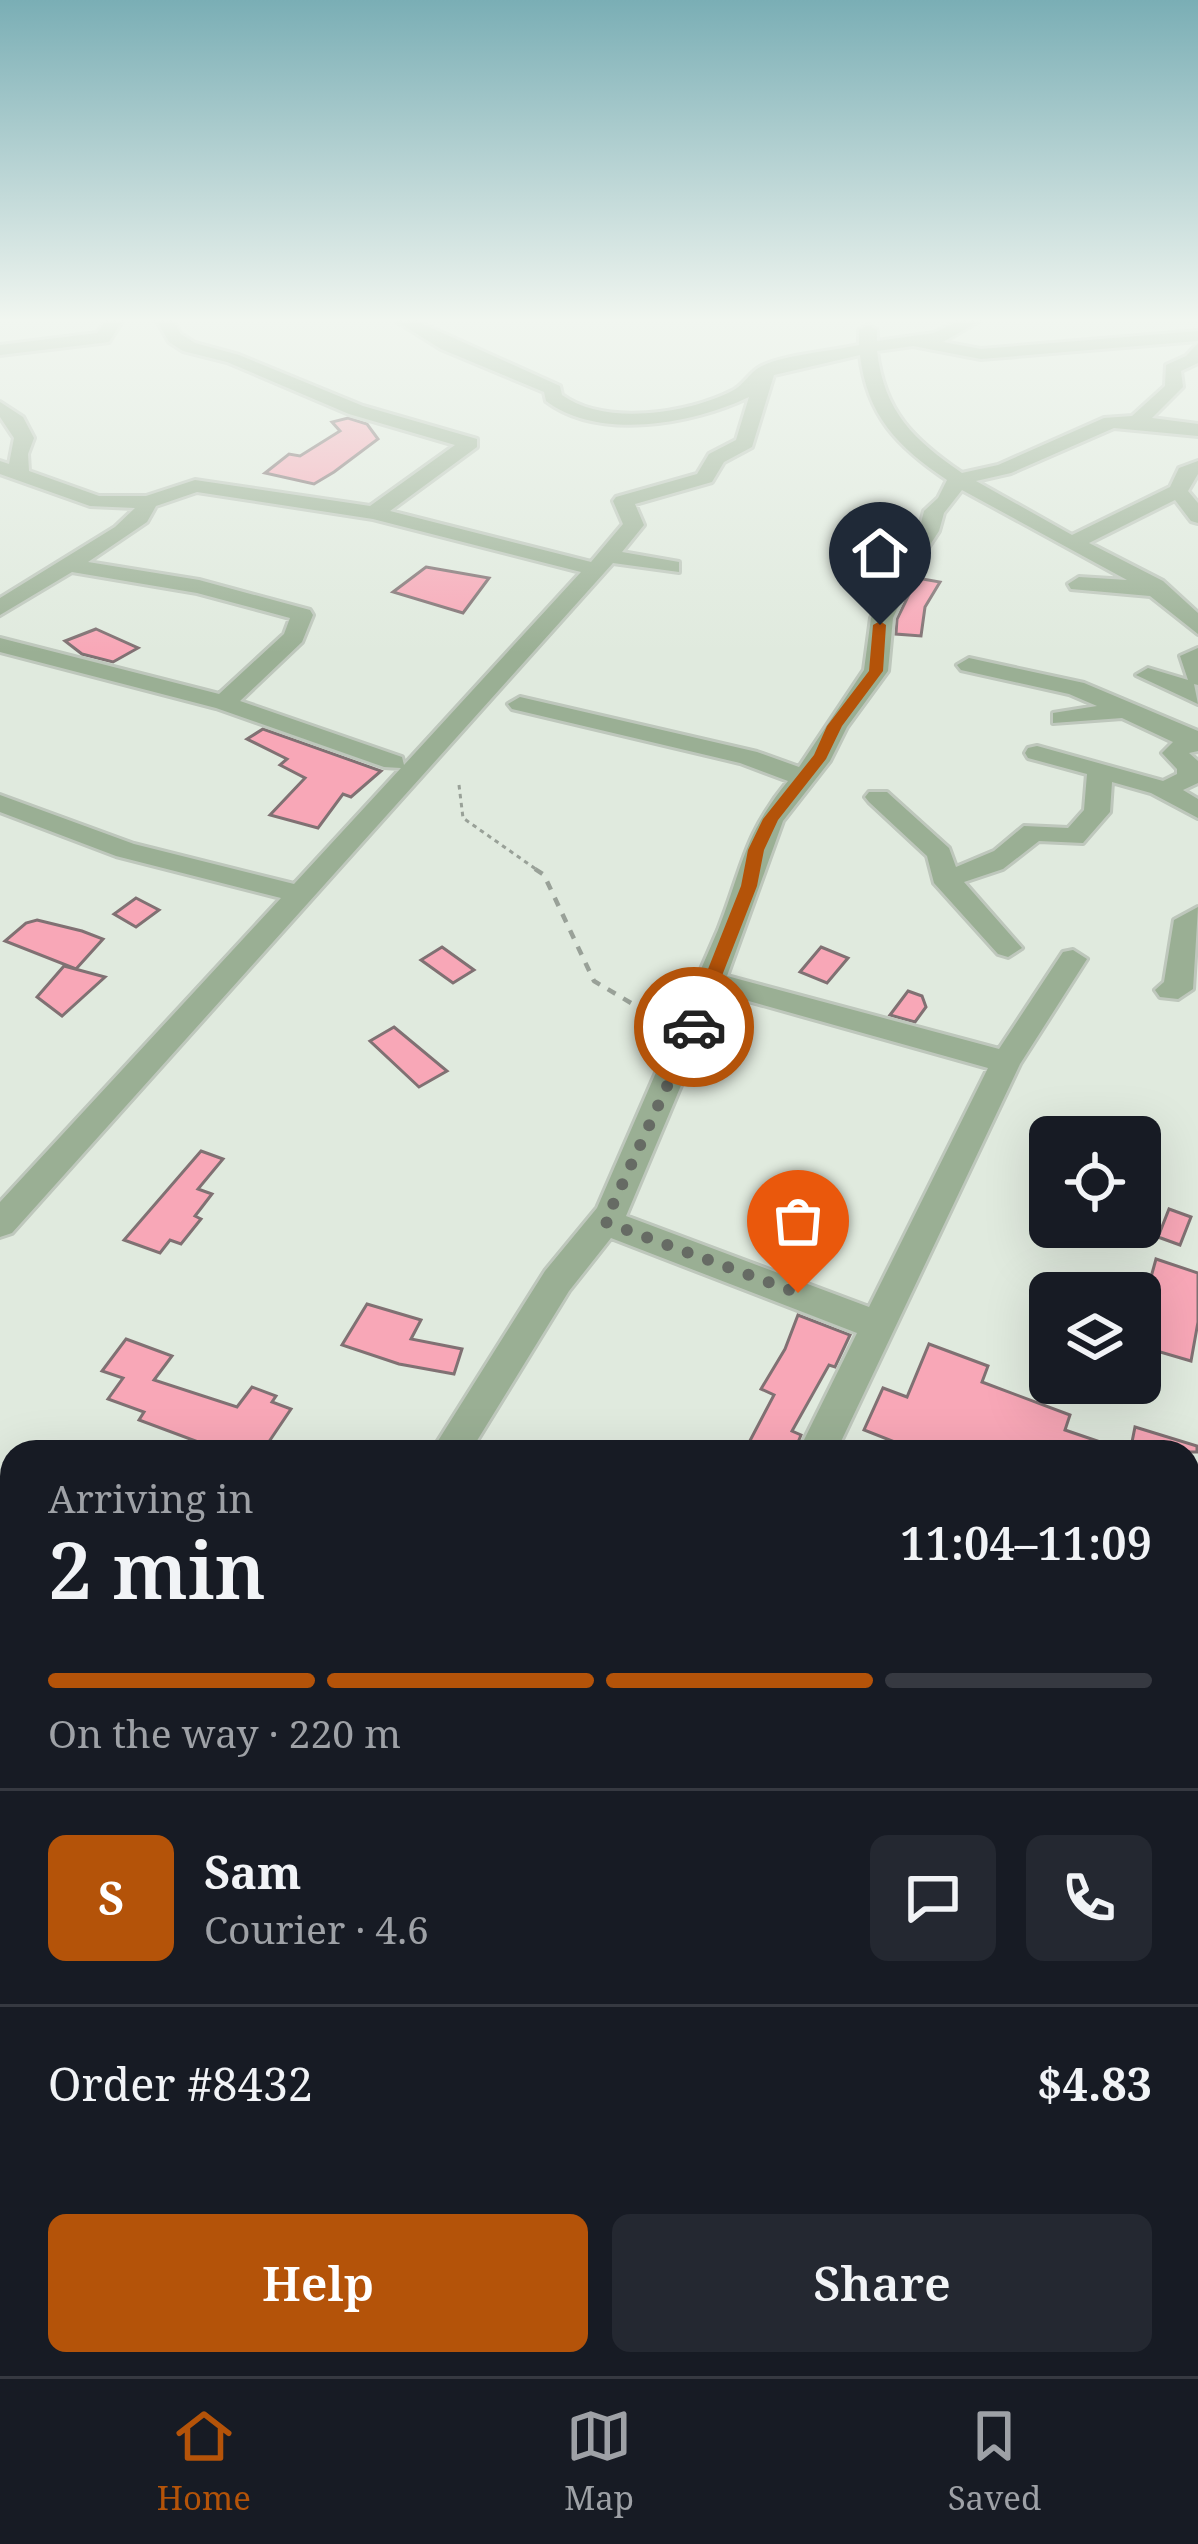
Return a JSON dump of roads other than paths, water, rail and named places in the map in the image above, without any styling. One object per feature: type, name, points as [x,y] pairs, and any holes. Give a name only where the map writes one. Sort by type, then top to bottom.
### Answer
[{"type":"street","points":[[21,432],[24,438],[10,472],[97,502],[148,502],[194,486],[374,513],[601,563],[671,567]]},
{"type":"street","points":[[374,513],[470,443],[432,432]]},
{"type":"street","points":[[0,1224],[634,525],[623,501],[704,478],[716,458],[745,443],[748,432]]},
{"type":"street","points":[[902,432],[957,480],[1155,586],[1194,617]]},
{"type":"street","points":[[957,480],[1004,470],[1089,432]]},
{"type":"street","points":[[1075,542],[1178,491],[1186,472],[1196,470]]},
{"type":"street","points":[[458,1440],[556,1281],[605,1222],[692,1033],[749,886],[756,850],[771,819],[876,671],[882,618],[909,560],[929,531],[934,512],[957,480]]},
{"type":"street","points":[[1178,491],[1198,517]]},
{"type":"street","points":[[0,608],[140,518],[148,502]]},
{"type":"street","points":[[68,565],[199,587],[302,615],[294,637],[224,703]]},
{"type":"street","points":[[1079,584],[1155,586]]},
{"type":"street","points":[[1121,601],[1194,617]]},
{"type":"street","points":[[0,645],[224,703],[393,762]]},
{"type":"street","points":[[969,665],[1076,688],[1196,739]]},
{"type":"street","points":[[1148,675],[1176,683],[1198,697]]},
{"type":"street","points":[[520,704],[748,758],[802,777]]},
{"type":"street","points":[[1062,718],[1125,710]]},
{"type":"street","points":[[1163,790],[1189,778],[1190,767],[1174,753],[1196,739]]},
{"type":"street","points":[[1037,753],[1163,790],[1198,810]]},
{"type":"street","points":[[944,877],[976,874],[1018,848],[1033,832],[1074,837],[1097,812],[1100,770]]},
{"type":"street","points":[[878,797],[940,854],[944,877],[1007,948]]},
{"type":"street","points":[[0,803],[125,850],[301,894]]},
{"type":"street","points":[[1170,990],[1178,989],[1188,920],[1198,916]]},
{"type":"street","points":[[823,1440],[1006,1062],[1073,959]]},
{"type":"street","points":[[712,980],[1006,1062]]},
{"type":"street","points":[[605,1222],[878,1326]]}]
